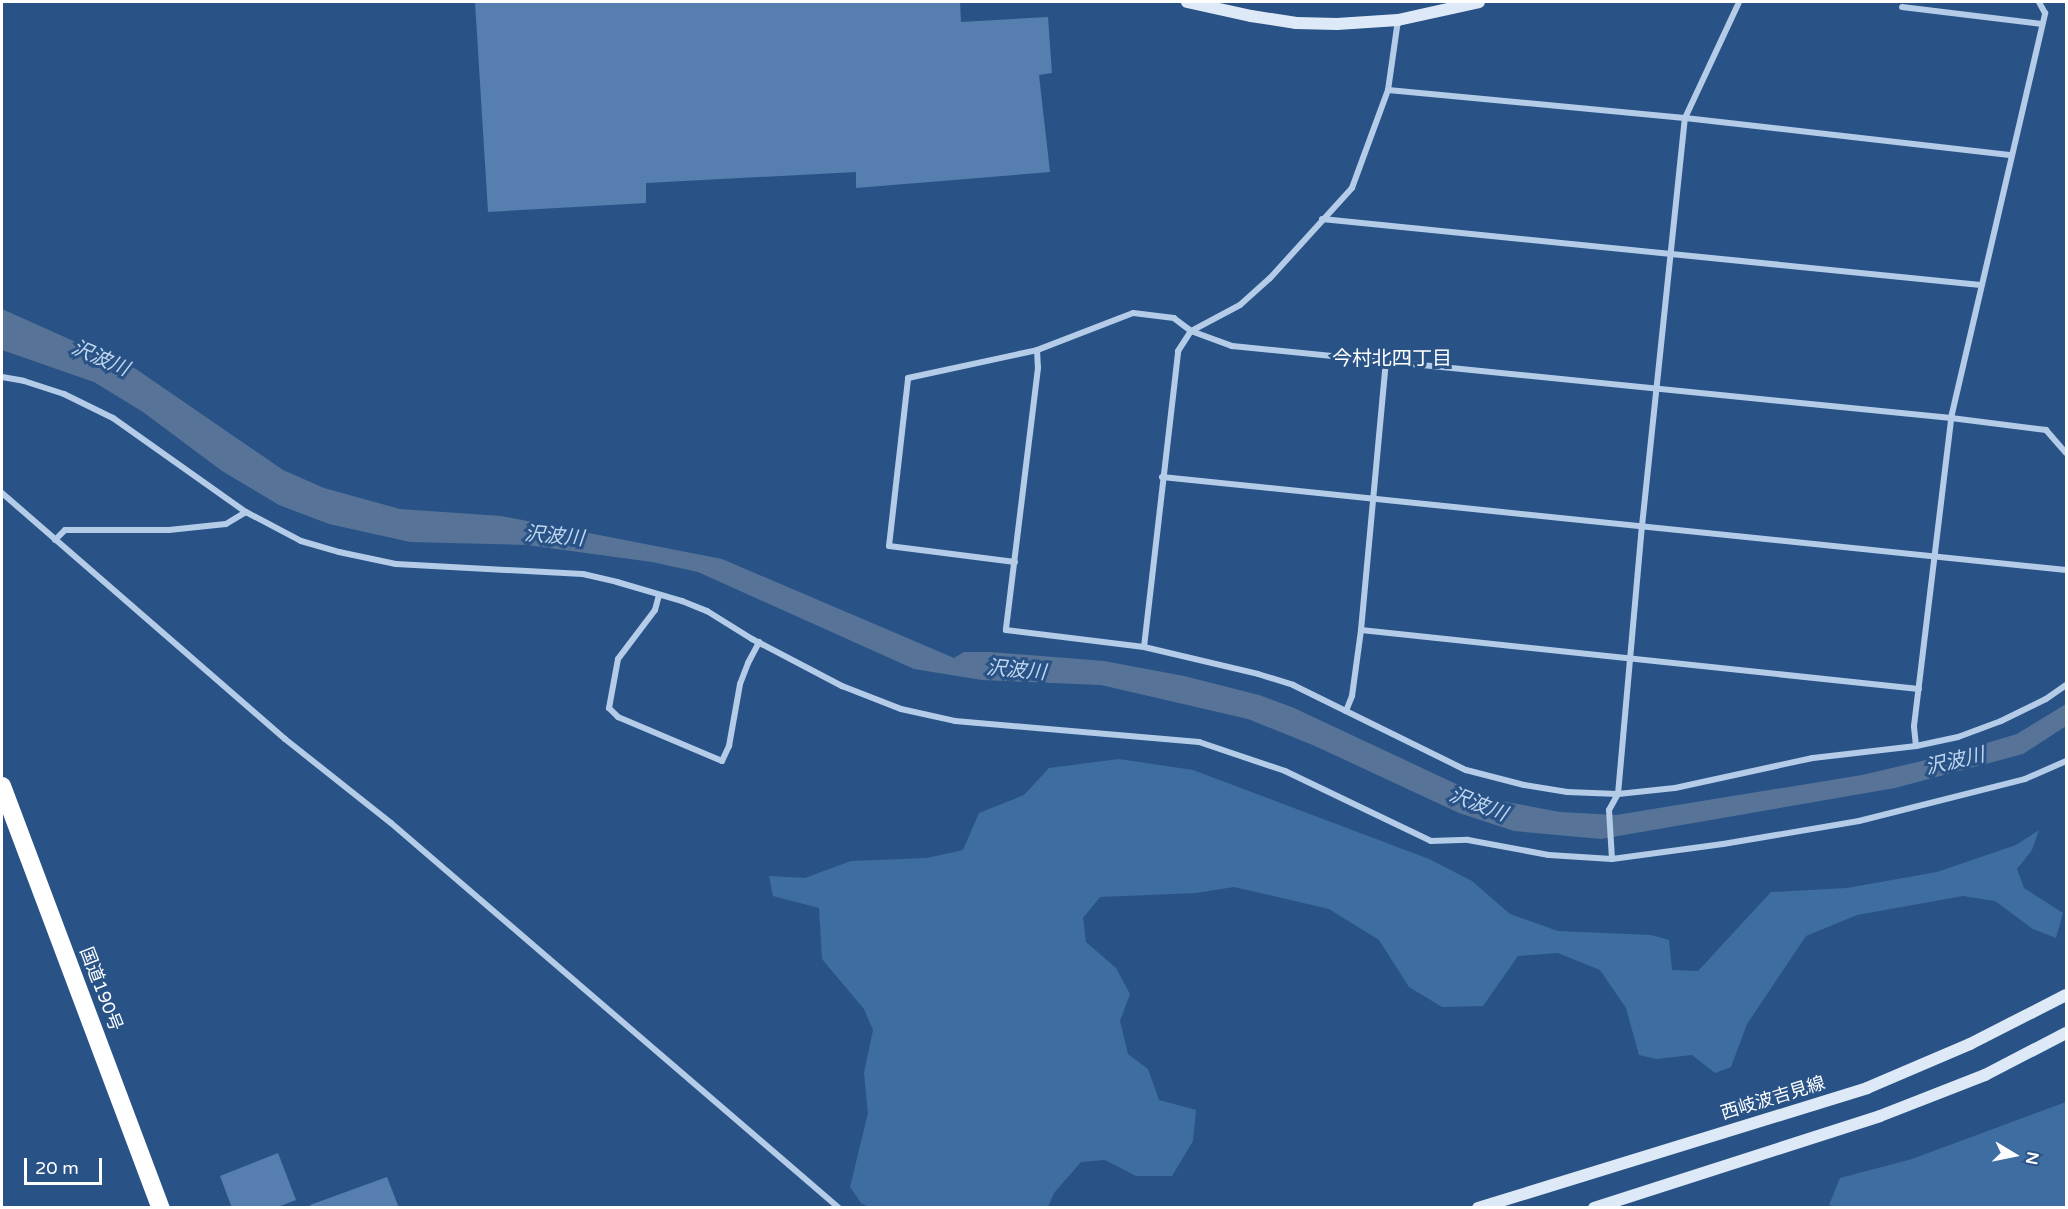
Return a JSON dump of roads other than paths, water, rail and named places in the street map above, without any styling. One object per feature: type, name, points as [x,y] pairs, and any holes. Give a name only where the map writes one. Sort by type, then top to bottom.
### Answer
[{"type":"highway","name":"国道190号","points":[[2,786],[161,1208]]},
{"type":"main road","points":[[1187,2],[1296,23],[1337,24],[1398,20],[1479,2]]},
{"type":"main road","name":"西岐波吉見線","points":[[1478,1208],[1867,1088],[1970,1044],[2067,995]]},
{"type":"main road","points":[[1594,1208],[1612,1205],[1880,1116],[1985,1075],[2067,1033]]},
{"type":"street","points":[[1612,859],[1609,810],[1618,794],[1642,526],[1685,118],[1739,2]]},
{"type":"street","points":[[1916,746],[1914,726],[1951,418],[2042,24],[2044,13],[2039,2]]},
{"type":"street","points":[[1902,7],[2042,24]]},
{"type":"street","points":[[1144,647],[1178,351],[1191,331],[1240,305],[1270,278],[1352,188],[1388,90],[1398,20]]},
{"type":"street","points":[[1388,90],[1685,118],[2012,155]]},
{"type":"street","points":[[1322,219],[1981,285]]},
{"type":"street","points":[[1015,562],[889,546],[908,378],[1037,350],[1133,313],[1174,318],[1191,331],[1232,346],[1951,418],[2046,430],[2067,453]]},
{"type":"street","points":[[1037,350],[1038,368],[1006,630],[1144,647],[1258,674],[1293,685],[1466,770],[1524,785],[1568,792],[1618,794],[1675,788],[1813,758],[1916,746],[1958,737],[2001,722],[2046,699],[2067,685]]},
{"type":"street","points":[[1346,711],[1352,696],[1361,630],[1375,500],[1386,362]]},
{"type":"street","points":[[2,377],[24,381],[64,394],[113,418],[246,512],[301,541],[396,564],[584,574],[707,611],[759,642],[842,686],[901,709],[955,722],[1199,742],[1285,771],[1431,841],[1467,840],[1548,855],[1612,859],[1723,844],[1859,821],[2025,778],[2067,761]]},
{"type":"street","points":[[1162,477],[2067,570]]},
{"type":"street","points":[[2,493],[285,739],[391,823],[488,908],[601,1000],[839,1208]]},
{"type":"street","points":[[55,540],[65,530],[169,530],[226,524],[246,512]]},
{"type":"street","points":[[659,595],[655,610],[618,659],[609,708],[618,717],[722,760],[729,746],[740,684],[759,642]]},
{"type":"street","points":[[1361,630],[1919,689]]},
{"type":"water","name":"沢波川","points":[[2,309],[136,369],[283,470],[324,488],[400,509],[501,516],[722,559],[954,658],[964,652],[990,652],[1104,661],[1184,676],[1259,695],[1294,708],[1486,798],[1560,812],[1616,815],[1862,775],[1943,756],[2017,734],[2066,704],[2066,726],[2023,754],[1895,788],[1601,839],[1514,831],[1459,813],[1315,746],[1248,719],[1101,685],[982,680],[914,669],[698,572],[652,562],[527,545],[410,542],[329,524],[279,505],[222,471],[143,412],[94,382],[2,350]]},
{"type":"district","name":"今村北四丁目","points":[[1392,359]]}]
